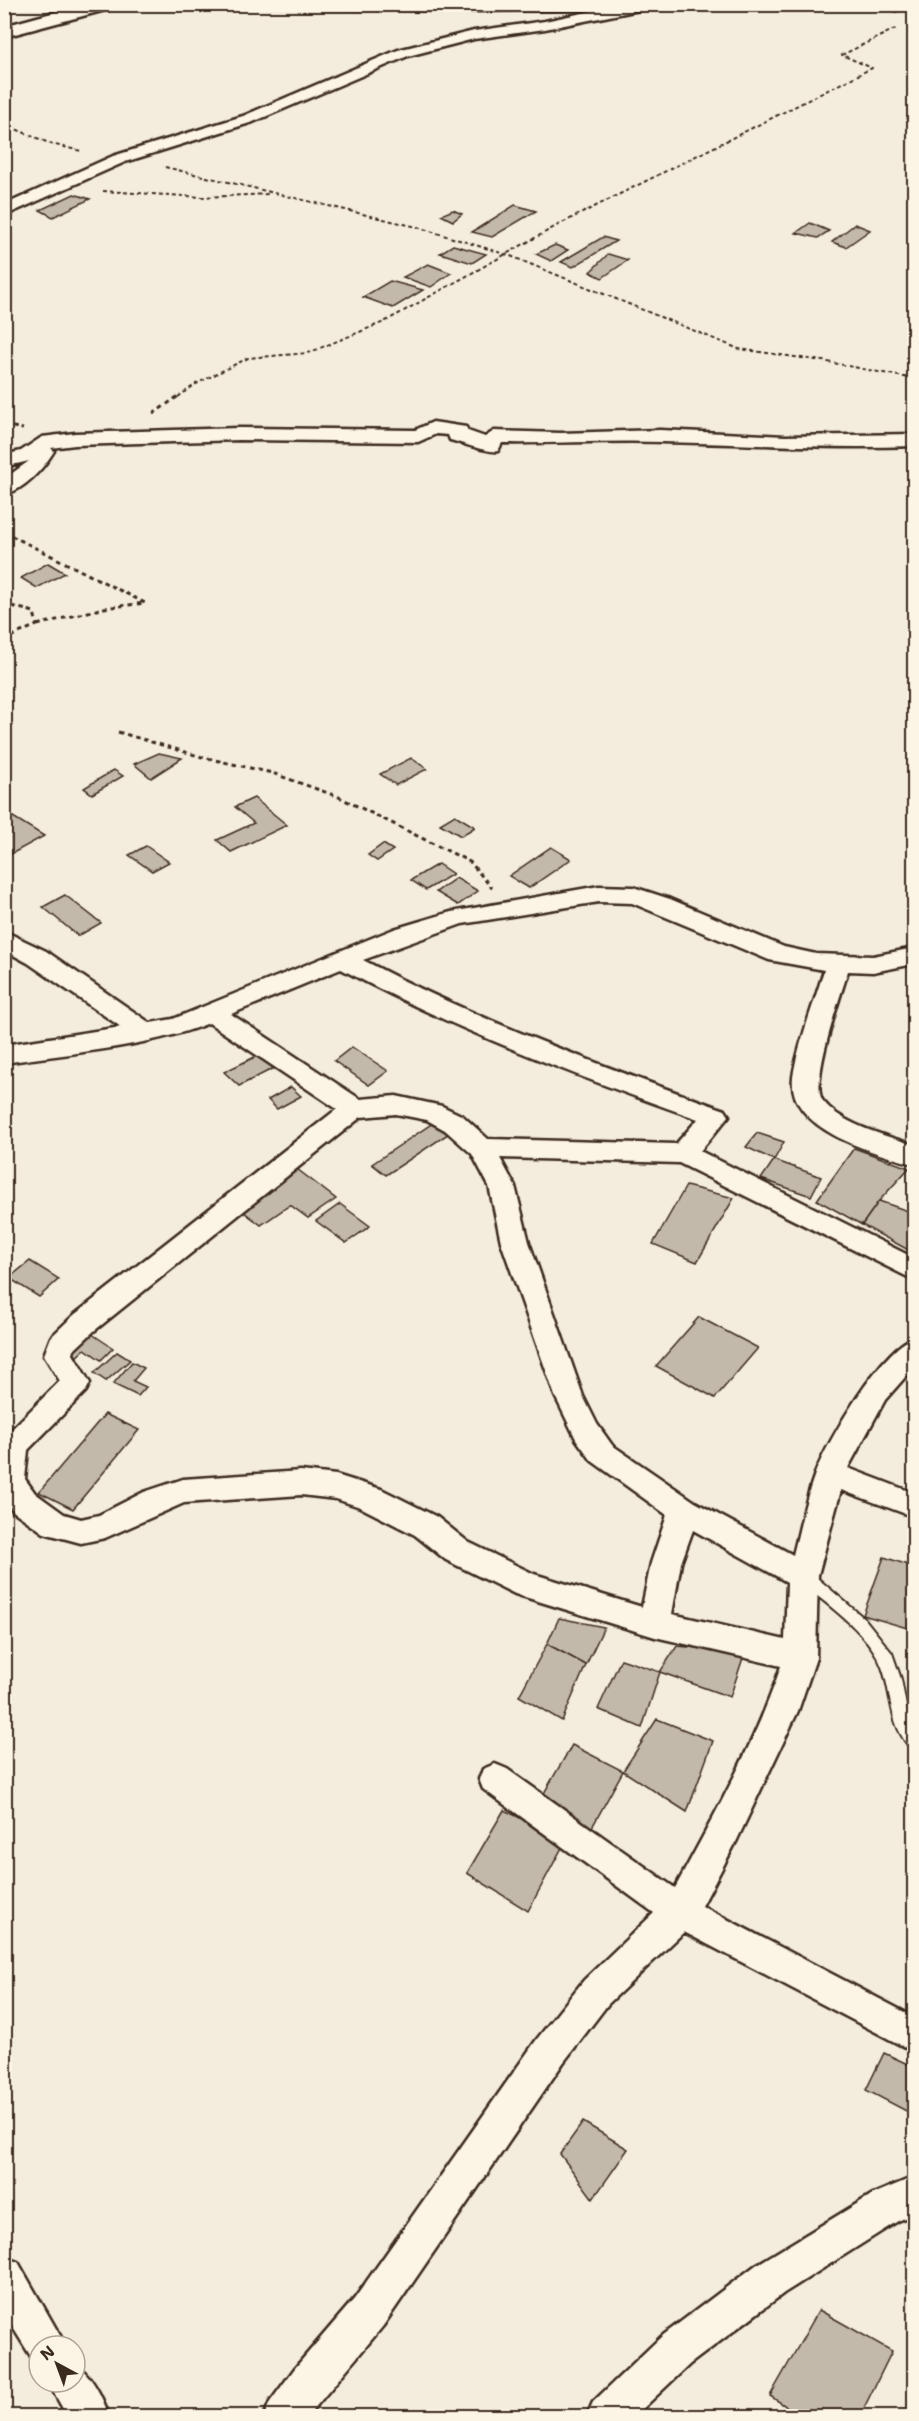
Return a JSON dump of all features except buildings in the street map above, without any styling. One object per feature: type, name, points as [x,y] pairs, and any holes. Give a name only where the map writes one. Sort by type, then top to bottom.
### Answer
[{"type":"street","points":[[4,32],[107,4]]},
{"type":"street","points":[[323,4],[471,8],[586,4]]},
{"type":"street","points":[[4,211],[119,159],[248,119],[403,53],[474,35],[545,25],[649,4]]},
{"type":"street","points":[[4,461],[28,455],[49,441],[239,434],[418,436],[433,428],[459,432],[457,436],[471,437],[491,447],[494,437],[530,439],[660,436],[785,442],[915,440]]},
{"type":"street","points":[[4,489],[35,466],[49,441]]},
{"type":"street","points":[[4,1054],[177,1027],[425,928],[459,917],[599,894],[633,895],[662,904],[778,954],[838,963],[873,964],[915,956]]},
{"type":"street","points":[[4,939],[37,957],[147,1032]]},
{"type":"street","points":[[343,960],[410,997],[503,1037],[716,1116],[683,1154]]},
{"type":"street","points":[[838,963],[806,1076],[806,1094],[812,1107],[838,1125],[915,1155]]},
{"type":"street","points":[[213,1014],[356,1108]]},
{"type":"street","points":[[800,1658],[753,1644],[655,1624],[526,1585],[457,1551],[426,1526],[370,1498],[336,1487],[301,1483],[183,1491],[155,1501],[105,1526],[81,1531],[55,1524],[24,1502],[10,1480],[9,1443],[76,1383],[58,1355],[60,1345],[84,1323],[356,1108],[396,1105],[433,1112],[454,1123],[482,1148],[502,1185],[515,1242],[569,1396],[586,1431],[602,1453],[684,1511],[803,1575]]},
{"type":"street","points":[[482,1148],[683,1154],[915,1270]]},
{"type":"street","points":[[284,2416],[309,2382],[369,2312],[550,2051],[596,1992],[680,1912],[725,1829],[782,1712],[800,1658],[803,1575],[830,1474],[875,1392],[915,1349]]},
{"type":"street","points":[[830,1474],[915,1505]]},
{"type":"street","points":[[655,1624],[666,1563],[684,1511]]},
{"type":"street","points":[[495,1779],[680,1912],[915,2035]]},
{"type":"street","points":[[607,2416],[676,2350],[770,2279],[886,2207],[915,2196]]},
{"type":"street","points":[[4,2276],[40,2334]]},
{"type":"street","points":[[75,2394],[89,2416]]},
{"type":"lane","points":[[803,1575],[859,1624],[887,1659],[899,1718],[915,1740]]},
{"type":"path","points":[[152,415],[196,384],[248,358],[308,353],[384,322],[560,224],[872,68],[842,55],[897,28]]},
{"type":"path","points":[[4,123],[51,144],[417,226],[508,255],[739,350],[823,361],[915,379]]},
{"type":"path","points":[[62,185],[89,190],[194,196],[274,194]]},
{"type":"path","points":[[4,532],[145,603],[104,608],[37,625],[12,636],[5,643]]},
{"type":"path","points":[[4,604],[34,612],[37,625]]},
{"type":"path","points":[[118,732],[202,757],[272,773],[339,797],[470,862],[509,908]]}]
